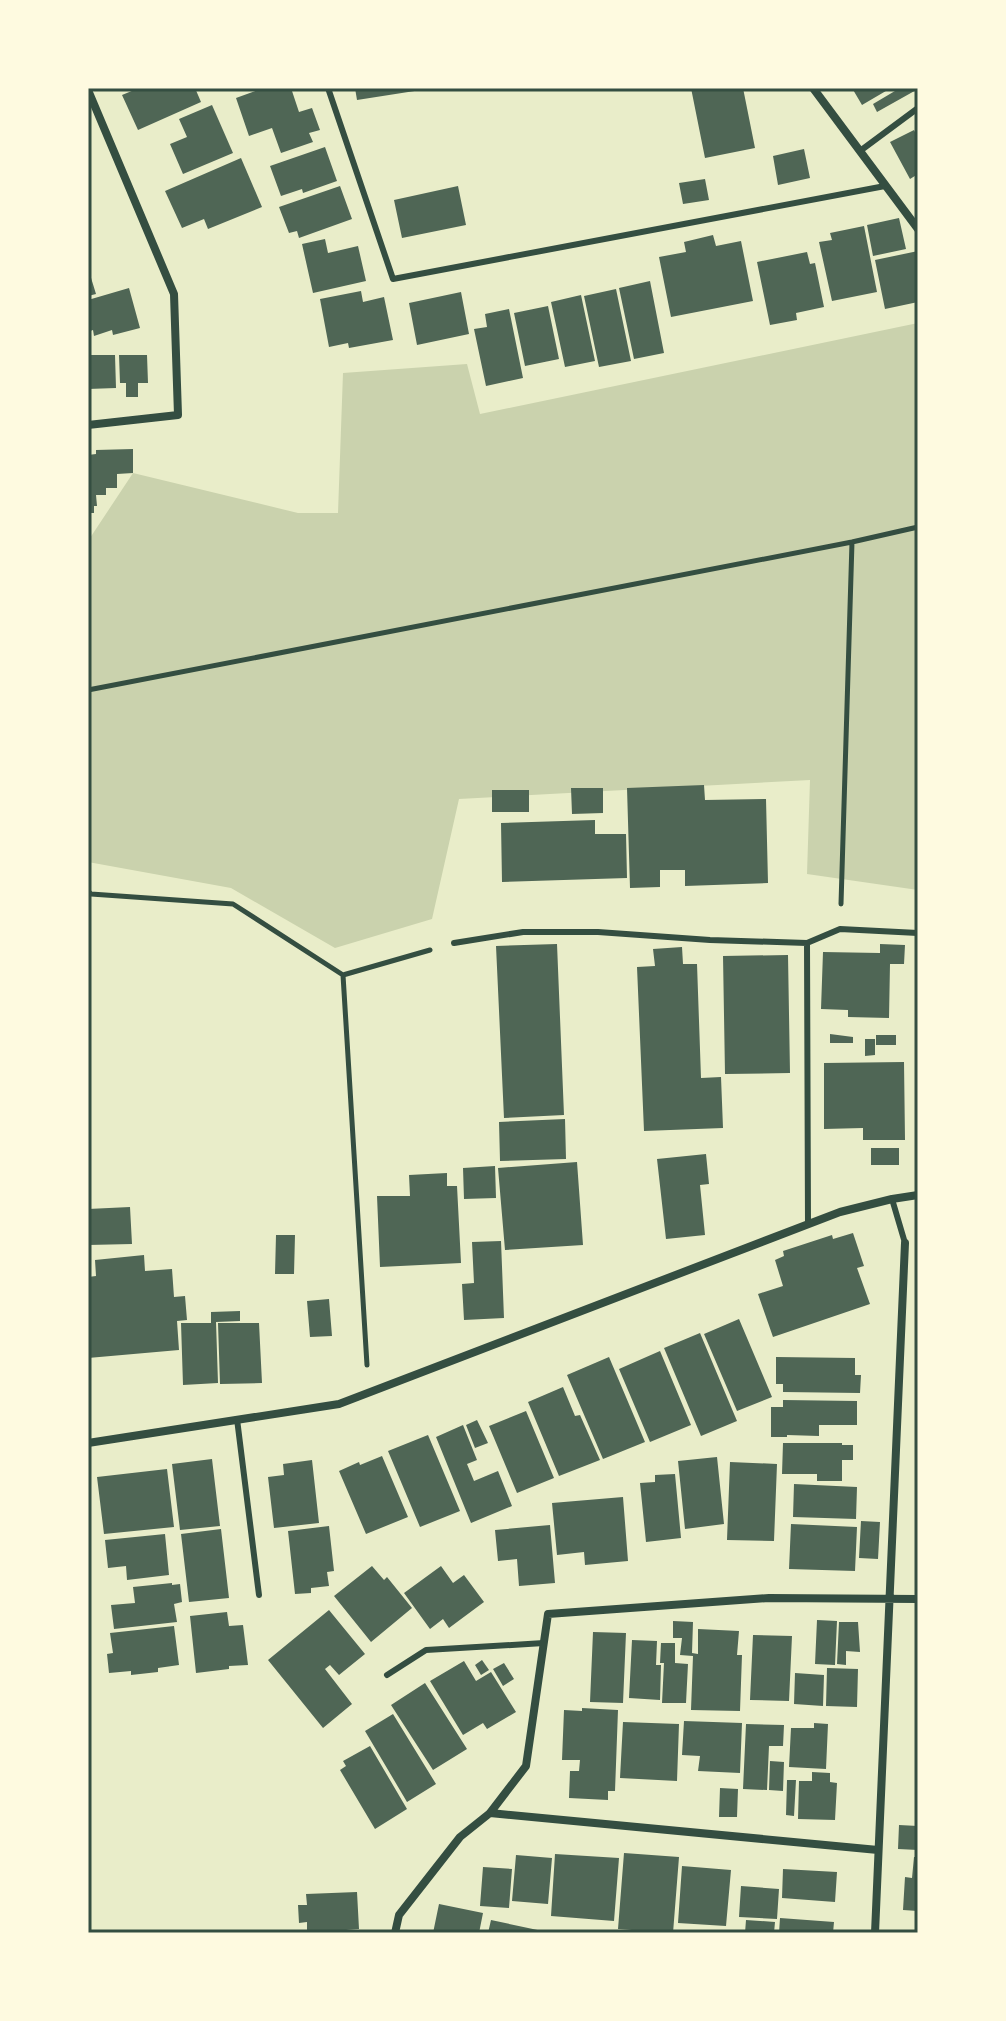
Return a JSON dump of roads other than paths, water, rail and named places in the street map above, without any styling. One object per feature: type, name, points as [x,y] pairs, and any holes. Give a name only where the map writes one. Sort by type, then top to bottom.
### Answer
[{"type":"street","points":[[813,88],[918,229]]},
{"type":"street","points":[[88,90],[174,294],[178,415],[88,425]]},
{"type":"street","points":[[88,1443],[339,1404],[840,1212],[918,1195]]},
{"type":"street","points":[[875,1933],[905,1243]]},
{"type":"street","points":[[395,1933],[399,1915],[460,1837],[490,1813],[526,1766],[548,1614],[769,1598],[918,1599]]},
{"type":"street","points":[[490,1813],[878,1850]]},
{"type":"lane","points":[[328,88],[393,279],[885,186]]},
{"type":"lane","points":[[860,151],[918,108]]},
{"type":"lane","points":[[454,943],[523,932],[598,932],[807,943],[840,929],[918,933]]},
{"type":"lane","points":[[807,943],[808,1224]]},
{"type":"lane","points":[[892,1199],[905,1243]]},
{"type":"lane","points":[[237,1419],[259,1595]]},
{"type":"lane","points":[[387,1675],[426,1650],[544,1643]]}]
